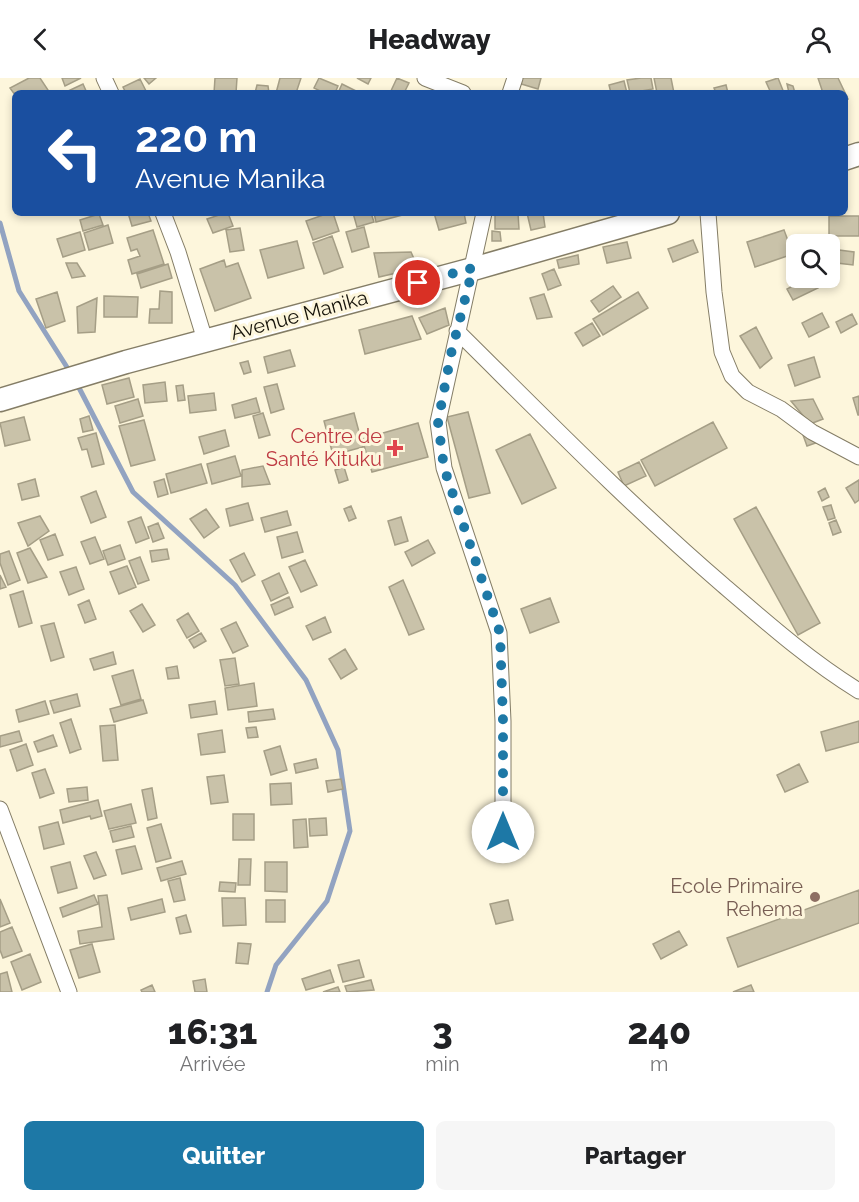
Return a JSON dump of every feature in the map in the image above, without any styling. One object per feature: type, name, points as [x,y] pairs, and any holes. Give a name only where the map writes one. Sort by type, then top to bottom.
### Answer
[{"type":"street","points":[[425,78],[455,90]]},
{"type":"street","points":[[164,216],[206,340]]},
{"type":"street","points":[[483,216],[438,422],[444,468],[500,633],[503,721],[503,854]]},
{"type":"street","name":"Avenue Manika","points":[[0,400],[206,340],[657,216]]},
{"type":"street","points":[[708,216],[714,292],[722,352],[732,376],[748,392],[781,409],[812,432],[859,458]]},
{"type":"street","points":[[457,331],[624,497],[677,545],[751,609],[832,674],[859,691]]},
{"type":"street","points":[[0,809],[69,992]]},
{"type":"building","points":[[29,78],[40,78],[48,90],[12,91],[10,88]]},
{"type":"building","points":[[62,78],[81,78],[65,86]]},
{"type":"building","points":[[144,78],[156,78],[149,84]]},
{"type":"building","points":[[215,78],[237,78],[236,90],[214,90]]},
{"type":"building","points":[[280,78],[301,78],[297,90],[277,90]]},
{"type":"building","points":[[319,78],[338,86],[336,90],[314,88]]},
{"type":"building","points":[[357,78],[371,78],[368,84]]},
{"type":"building","points":[[397,78],[409,83],[406,90],[391,90]]},
{"type":"building","points":[[520,78],[541,78],[538,89],[518,83]]},
{"type":"building","points":[[651,78],[653,89],[629,90],[627,80]]},
{"type":"building","points":[[654,78],[671,78],[673,90],[656,90]]},
{"type":"building","points":[[778,78],[783,90],[770,90],[766,82]]},
{"type":"building","points":[[818,78],[838,78],[844,90],[822,90]]},
{"type":"building","points":[[140,79],[146,90],[124,90],[123,87]]},
{"type":"building","points":[[624,81],[626,90],[610,90],[609,85]]},
{"type":"building","points":[[83,84],[86,90],[70,90]]},
{"type":"building","points":[[342,84],[354,90],[339,90]]},
{"type":"building","points":[[787,84],[793,86],[794,90],[788,90]]},
{"type":"building","points":[[257,85],[268,86],[269,90],[256,90]]},
{"type":"building","points":[[726,85],[727,90],[715,90],[714,88]]},
{"type":"building","points":[[100,216],[103,225],[83,231],[80,220]]},
{"type":"building","points":[[129,216],[149,216],[151,221],[132,226]]},
{"type":"building","points":[[229,216],[233,226],[213,233],[207,219]]},
{"type":"building","points":[[320,216],[334,216],[339,231],[313,240],[306,221]]},
{"type":"building","points":[[354,216],[372,216],[374,222],[357,227]]},
{"type":"building","points":[[375,216],[399,216],[376,222]]},
{"type":"building","points":[[435,216],[465,216],[466,223],[439,230]]},
{"type":"building","points":[[495,216],[518,216],[519,229],[495,229]]},
{"type":"building","points":[[528,216],[543,216],[545,227],[531,230]]},
{"type":"building","points":[[829,216],[859,216],[859,236],[829,234]]},
{"type":"building","points":[[108,225],[113,243],[89,250],[84,233]]},
{"type":"building","points":[[364,227],[369,247],[352,252],[346,232]]},
{"type":"building","points":[[240,228],[244,250],[230,252],[226,230]]},
{"type":"building","points":[[153,230],[164,264],[132,274],[128,260],[140,256],[137,249],[131,251],[127,238]]},
{"type":"building","points":[[784,230],[786,256],[755,267],[747,242]]},
{"type":"building","points":[[492,231],[500,232],[501,241],[492,241]]},
{"type":"building","points":[[80,232],[85,250],[63,257],[57,239]]},
{"type":"building","points":[[332,236],[343,267],[324,274],[313,243]]},
{"type":"building","points":[[693,240],[698,252],[673,262],[668,249]]},
{"type":"building","points":[[297,241],[304,268],[268,278],[260,250]]},
{"type":"building","points":[[627,242],[631,258],[607,263],[603,247]]},
{"type":"building","points":[[840,250],[854,252],[853,265],[840,263]]},
{"type":"building","points":[[411,252],[418,268],[379,277],[374,253]]},
{"type":"building","points":[[578,255],[579,264],[559,268],[557,260]]},
{"type":"building","points":[[224,260],[226,267],[238,263],[251,298],[215,311],[200,269]]},
{"type":"building","points":[[66,263],[77,263],[85,276],[72,278]]},
{"type":"building","points":[[168,264],[172,278],[141,288],[137,274]]},
{"type":"building","points":[[554,269],[561,285],[548,290],[542,274]]},
{"type":"building","points":[[613,286],[621,297],[599,312],[591,301]]},
{"type":"building","points":[[789,288],[818,288],[793,300],[787,289]]},
{"type":"building","points":[[160,291],[172,292],[172,323],[149,323],[150,309],[159,309]]},
{"type":"building","points":[[57,292],[65,321],[46,328],[36,299]]},
{"type":"building","points":[[638,292],[648,308],[603,335],[593,319]]},
{"type":"building","points":[[544,294],[552,317],[537,319],[530,298]]},
{"type":"building","points":[[104,296],[138,297],[137,317],[104,317]]},
{"type":"building","points":[[97,298],[95,332],[78,333],[77,307]]},
{"type":"building","points":[[445,308],[449,325],[427,334],[419,318]]},
{"type":"building","points":[[822,313],[829,327],[809,337],[802,323]]},
{"type":"building","points":[[852,314],[857,324],[841,333],[836,322]]},
{"type":"building","points":[[412,316],[421,339],[365,354],[359,330]]},
{"type":"building","points":[[592,323],[600,336],[583,346],[575,333]]},
{"type":"building","points":[[756,327],[772,358],[760,368],[740,336]]},
{"type":"building","points":[[290,350],[295,366],[268,373],[264,357]]},
{"type":"building","points":[[814,357],[820,377],[795,386],[788,365]]},
{"type":"building","points":[[248,361],[251,372],[244,374],[240,363]]},
{"type":"building","points":[[129,378],[134,397],[107,404],[102,385]]},
{"type":"building","points":[[165,382],[167,401],[145,403],[143,385]]},
{"type":"building","points":[[277,384],[284,409],[271,413],[264,387]]},
{"type":"building","points":[[183,385],[185,400],[178,401],[176,386]]},
{"type":"building","points":[[214,393],[216,410],[190,413],[188,396]]},
{"type":"building","points":[[859,396],[859,415],[858,415],[853,398]]},
{"type":"building","points":[[256,398],[260,412],[235,418],[232,405]]},
{"type":"building","points":[[138,399],[143,416],[120,423],[115,406]]},
{"type":"building","points":[[813,399],[823,419],[810,424],[791,401]]},
{"type":"building","points":[[468,412],[490,493],[469,498],[447,417]]},
{"type":"building","points":[[263,413],[270,435],[259,438],[253,416]]},
{"type":"building","points":[[354,413],[363,447],[333,455],[324,421]]},
{"type":"building","points":[[89,416],[93,430],[83,432],[80,419]]},
{"type":"building","points":[[24,417],[30,440],[5,446],[0,423]]},
{"type":"building","points":[[144,420],[155,460],[131,466],[119,426]]},
{"type":"building","points":[[713,422],[727,448],[655,486],[641,460]]},
{"type":"building","name":"Centre de Santé Kituku","points":[[418,423],[428,457],[372,472],[362,439]]},
{"type":"building","points":[[820,429],[824,440],[807,446],[803,435]]},
{"type":"building","points":[[225,430],[229,446],[204,454],[199,437]]},
{"type":"building","points":[[96,433],[104,464],[92,467],[87,449],[82,450],[78,438]]},
{"type":"building","points":[[530,434],[556,488],[522,504],[496,450]]},
{"type":"building","points":[[235,456],[241,476],[212,484],[207,464]]},
{"type":"building","points":[[639,462],[646,476],[624,486],[618,472]]},
{"type":"building","points":[[201,464],[207,483],[171,493],[166,474]]},
{"type":"building","points":[[263,466],[270,484],[242,487],[242,470]]},
{"type":"building","points":[[344,467],[348,480],[339,483],[335,470]]},
{"type":"building","points":[[35,479],[39,496],[22,500],[18,484]]},
{"type":"building","points":[[164,479],[168,494],[158,497],[154,482]]},
{"type":"building","points":[[859,480],[859,500],[855,503],[846,488]]},
{"type":"building","points":[[825,488],[829,497],[822,501],[818,492]]},
{"type":"building","points":[[96,491],[106,517],[91,523],[81,497]]},
{"type":"building","points":[[248,503],[253,520],[230,526],[226,509]]},
{"type":"building","points":[[831,505],[835,518],[828,520],[823,507]]},
{"type":"building","points":[[351,506],[356,518],[349,521],[344,509]]},
{"type":"building","points":[[756,507],[820,623],[798,635],[734,519]]},
{"type":"building","points":[[206,509],[219,527],[204,538],[190,519]]},
{"type":"building","points":[[287,511],[291,525],[265,532],[261,518]]},
{"type":"building","points":[[40,516],[49,531],[28,546],[18,523]]},
{"type":"building","points":[[141,517],[149,538],[136,543],[128,522]]},
{"type":"building","points":[[401,517],[408,541],[395,545],[388,521]]},
{"type":"building","points":[[836,520],[841,532],[833,535],[829,523]]},
{"type":"building","points":[[158,523],[164,538],[153,542],[148,527]]},
{"type":"building","points":[[297,532],[303,552],[282,558],[277,537]]},
{"type":"building","points":[[55,534],[63,555],[48,560],[40,540]]},
{"type":"building","points":[[95,537],[104,559],[90,564],[81,542]]},
{"type":"building","points":[[428,540],[435,553],[412,566],[405,552]]},
{"type":"building","points":[[120,545],[125,559],[108,565],[103,551]]},
{"type":"building","points":[[30,548],[47,577],[28,583],[17,553]]},
{"type":"building","points":[[167,549],[169,559],[152,562],[150,551]]},
{"type":"building","points":[[9,551],[20,580],[8,585],[0,563],[0,554]]},
{"type":"building","points":[[244,553],[255,575],[242,582],[230,560]]},
{"type":"building","points":[[140,557],[149,580],[138,584],[129,561]]},
{"type":"building","points":[[305,560],[317,585],[301,592],[289,567]]},
{"type":"building","points":[[127,566],[136,587],[119,594],[110,572]]},
{"type":"building","points":[[76,567],[84,589],[69,595],[60,572]]},
{"type":"building","points":[[279,573],[288,593],[271,601],[262,581]]},
{"type":"building","points":[[0,575],[6,587],[0,589]]},
{"type":"building","points":[[403,580],[424,629],[409,635],[389,587]]},
{"type":"building","points":[[23,591],[32,623],[19,627],[10,595]]},
{"type":"building","points":[[289,597],[293,607],[275,615],[271,605]]},
{"type":"building","points":[[550,598],[559,622],[530,633],[521,609]]},
{"type":"building","points":[[89,600],[96,619],[85,623],[78,605]]},
{"type":"building","points":[[142,604],[155,625],[143,632],[130,611]]},
{"type":"building","points":[[188,613],[199,631],[187,638],[177,620]]},
{"type":"building","points":[[325,617],[331,632],[313,640],[306,626]]},
{"type":"building","points":[[236,622],[248,646],[233,653],[221,629]]},
{"type":"building","points":[[54,623],[64,657],[51,661],[41,626]]},
{"type":"building","points":[[201,633],[206,641],[194,648],[189,640]]},
{"type":"building","points":[[345,649],[357,669],[341,679],[329,659]]},
{"type":"building","points":[[113,652],[116,664],[94,670],[90,659]]},
{"type":"building","points":[[235,658],[239,684],[225,686],[220,660]]},
{"type":"building","points":[[177,666],[179,678],[168,679],[166,668]]},
{"type":"building","points":[[133,670],[141,699],[121,705],[112,676]]},
{"type":"building","points":[[254,683],[257,706],[228,710],[225,688]]},
{"type":"building","points":[[77,694],[80,706],[54,713],[50,701]]},
{"type":"building","points":[[143,700],[147,713],[114,722],[110,709]]},
{"type":"building","points":[[45,701],[49,714],[19,722],[16,710]]},
{"type":"building","points":[[215,701],[217,714],[191,718],[189,705]]},
{"type":"building","points":[[273,709],[275,719],[249,722],[248,712]]},
{"type":"building","points":[[71,719],[81,749],[70,753],[60,723]]},
{"type":"building","points":[[859,721],[859,742],[826,751],[821,732]]},
{"type":"building","points":[[115,725],[118,760],[103,761],[100,726]]},
{"type":"building","points":[[256,727],[258,737],[248,738],[246,728]]},
{"type":"building","points":[[222,730],[225,752],[201,755],[198,734]]},
{"type":"building","points":[[19,731],[22,741],[0,747],[0,736]]},
{"type":"building","points":[[53,735],[57,746],[38,752],[34,742]]},
{"type":"building","points":[[26,744],[33,765],[17,771],[10,750]]},
{"type":"building","points":[[280,746],[287,770],[271,775],[264,751]]},
{"type":"building","points":[[316,759],[318,768],[296,773],[294,764]]},
{"type":"building","points":[[799,764],[808,782],[785,792],[777,775]]},
{"type":"building","points":[[45,769],[54,793],[40,798],[32,773]]},
{"type":"building","points":[[224,775],[228,802],[211,804],[207,777]]},
{"type":"building","points":[[341,779],[343,789],[328,792],[326,781]]},
{"type":"building","points":[[291,783],[292,804],[271,805],[270,784]]},
{"type":"building","points":[[87,787],[88,800],[69,802],[67,789]]},
{"type":"building","points":[[152,788],[157,818],[148,820],[142,790]]},
{"type":"building","points":[[98,800],[102,816],[91,819],[90,816],[63,823],[60,810]]},
{"type":"building","points":[[131,804],[136,823],[109,829],[104,811]]},
{"type":"building","points":[[233,814],[254,814],[254,840],[233,840]]},
{"type":"building","points":[[326,818],[327,835],[310,836],[309,819]]},
{"type":"building","points":[[306,819],[308,847],[294,848],[293,820]]},
{"type":"building","points":[[58,822],[64,844],[44,849],[39,827]]},
{"type":"building","points":[[161,824],[171,858],[156,862],[147,828]]},
{"type":"building","points":[[131,826],[134,837],[113,842],[110,831]]},
{"type":"building","points":[[135,846],[142,869],[122,874],[116,850]]},
{"type":"building","points":[[96,852],[106,875],[94,879],[84,856]]},
{"type":"building","points":[[239,859],[251,859],[250,885],[238,885]]},
{"type":"building","points":[[182,861],[186,874],[161,881],[157,868]]},
{"type":"building","points":[[70,862],[77,888],[58,893],[51,867]]},
{"type":"building","points":[[265,862],[287,862],[287,892],[265,891]]},
{"type":"building","points":[[180,878],[185,900],[174,902],[168,881]]},
{"type":"building","points":[[220,882],[236,883],[235,892],[219,891]]},
{"type":"building","points":[[859,890],[859,923],[738,967],[727,938]]},
{"type":"building","points":[[94,895],[98,904],[63,917],[60,908]]},
{"type":"building","points":[[107,895],[114,939],[80,944],[78,931],[102,927],[98,896]]},
{"type":"building","points":[[222,898],[245,898],[246,925],[223,926]]},
{"type":"building","points":[[0,899],[10,923],[0,927]]},
{"type":"building","points":[[162,899],[165,912],[131,920],[128,908]]},
{"type":"building","points":[[266,900],[285,900],[285,922],[266,922]]},
{"type":"building","points":[[508,900],[513,920],[496,924],[490,904]]},
{"type":"building","points":[[186,915],[191,932],[180,934],[176,918]]},
{"type":"building","points":[[12,927],[22,951],[3,958],[0,950],[0,932]]},
{"type":"building","points":[[679,931],[687,945],[661,959],[653,944]]},
{"type":"building","points":[[238,943],[251,944],[248,964],[236,963]]},
{"type":"building","points":[[92,944],[100,972],[79,978],[70,950]]},
{"type":"building","points":[[30,954],[41,982],[22,990],[11,962]]},
{"type":"building","points":[[359,960],[364,977],[343,982],[338,965]]},
{"type":"building","points":[[330,970],[334,982],[306,990],[302,979]]},
{"type":"building","points":[[7,972],[12,992],[0,992],[0,974]]},
{"type":"building","points":[[205,979],[207,992],[195,992],[193,981]]},
{"type":"building","points":[[371,980],[374,990],[347,992],[345,986]]},
{"type":"building","points":[[152,985],[155,992],[142,992],[141,990]]},
{"type":"building","points":[[751,985],[754,992],[733,992]]},
{"type":"building","points":[[338,987],[340,992],[323,992]]},
{"type":"waterway","points":[[0,223],[19,291],[70,372]]},
{"type":"waterway","points":[[76,382],[133,492],[235,585],[306,680],[338,750],[350,831],[327,901],[276,965],[267,992]]},
{"type":"place","name":"Centre de Santé Kituku","points":[[395,448]]},
{"type":"place","name":"Ecole Primaire Rehema","points":[[815,897]]},
{"type":"route","points":[[418,283],[473,268],[451,354],[438,422],[444,468],[500,633],[503,832]]}]
